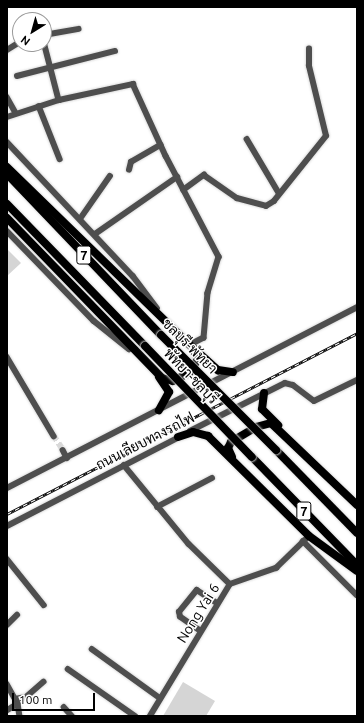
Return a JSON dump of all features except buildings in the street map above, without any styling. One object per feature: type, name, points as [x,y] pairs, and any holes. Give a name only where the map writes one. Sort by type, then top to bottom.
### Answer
[{"type":"highway","points":[[7,167],[190,345],[218,370],[233,372]]},
{"type":"highway","name":"ชลบุรี-พัทยา","points":[[7,174],[357,533]]},
{"type":"highway","name":"พัทยา-ชลบุรี","points":[[7,204],[357,565]]},
{"type":"highway","points":[[7,218],[154,372],[169,392],[159,410]]},
{"type":"highway","points":[[154,372],[170,381],[189,373],[198,359],[190,345]]},
{"type":"highway","points":[[264,393],[262,409],[357,505]]},
{"type":"highway","points":[[240,467],[229,451],[231,442],[269,423],[314,462]]},
{"type":"highway","points":[[178,437],[193,432],[206,435],[240,467],[306,538],[357,571]]},
{"type":"street","points":[[52,34],[78,29]]},
{"type":"street","points":[[183,190],[204,175],[230,195],[266,206],[279,193],[326,136],[309,66],[309,49]]},
{"type":"street","points":[[17,76],[115,51]]},
{"type":"street","points":[[46,52],[59,100]]},
{"type":"street","points":[[7,117],[59,100],[133,84],[183,190],[220,257],[208,293],[204,338],[190,345]]},
{"type":"street","points":[[7,98],[16,113]]},
{"type":"street","points":[[39,106],[60,159]]},
{"type":"street","points":[[247,139],[279,193]]},
{"type":"street","points":[[7,142],[133,276],[166,321]]},
{"type":"street","points":[[129,170],[131,162],[161,145]]},
{"type":"street","points":[[80,219],[110,176]]},
{"type":"street","points":[[95,234],[177,177]]},
{"type":"street","points":[[7,231],[94,321],[141,357]]},
{"type":"street","name":"ถนนเลียบทางรถไฟ","points":[[7,488],[357,307]]},
{"type":"street","points":[[7,356],[54,436]]},
{"type":"street","name":"ถนนเลียบทางรถไฟ","points":[[7,527],[264,393],[289,383],[314,401],[357,380]]},
{"type":"street","points":[[63,450],[67,458]]},
{"type":"street","points":[[124,465],[157,507],[230,584]]},
{"type":"street","points":[[157,507],[212,478]]},
{"type":"street","points":[[306,538],[357,595]]},
{"type":"street","name":"Nong Yai 6","points":[[150,716],[200,631],[230,584],[276,568],[306,538]]},
{"type":"street","points":[[7,559],[44,604]]},
{"type":"street","points":[[200,631],[180,617],[179,612],[197,590],[217,603]]},
{"type":"street","points":[[7,625],[18,615]]},
{"type":"street","points":[[92,649],[160,698]]},
{"type":"street","points":[[68,669],[135,716]]},
{"type":"street","points":[[7,711],[43,682]]},
{"type":"street","points":[[7,684],[17,702],[20,716]]},
{"type":"street","points":[[64,707],[72,716]]},
{"type":"shaded area","points":[[7,249],[21,263],[7,276]]},
{"type":"shaded area","points":[[183,682],[215,701],[206,716],[163,716]]},
{"type":"tunnel","points":[[54,436],[63,450]]},
{"type":"railway","points":[[7,514],[357,333]]}]
